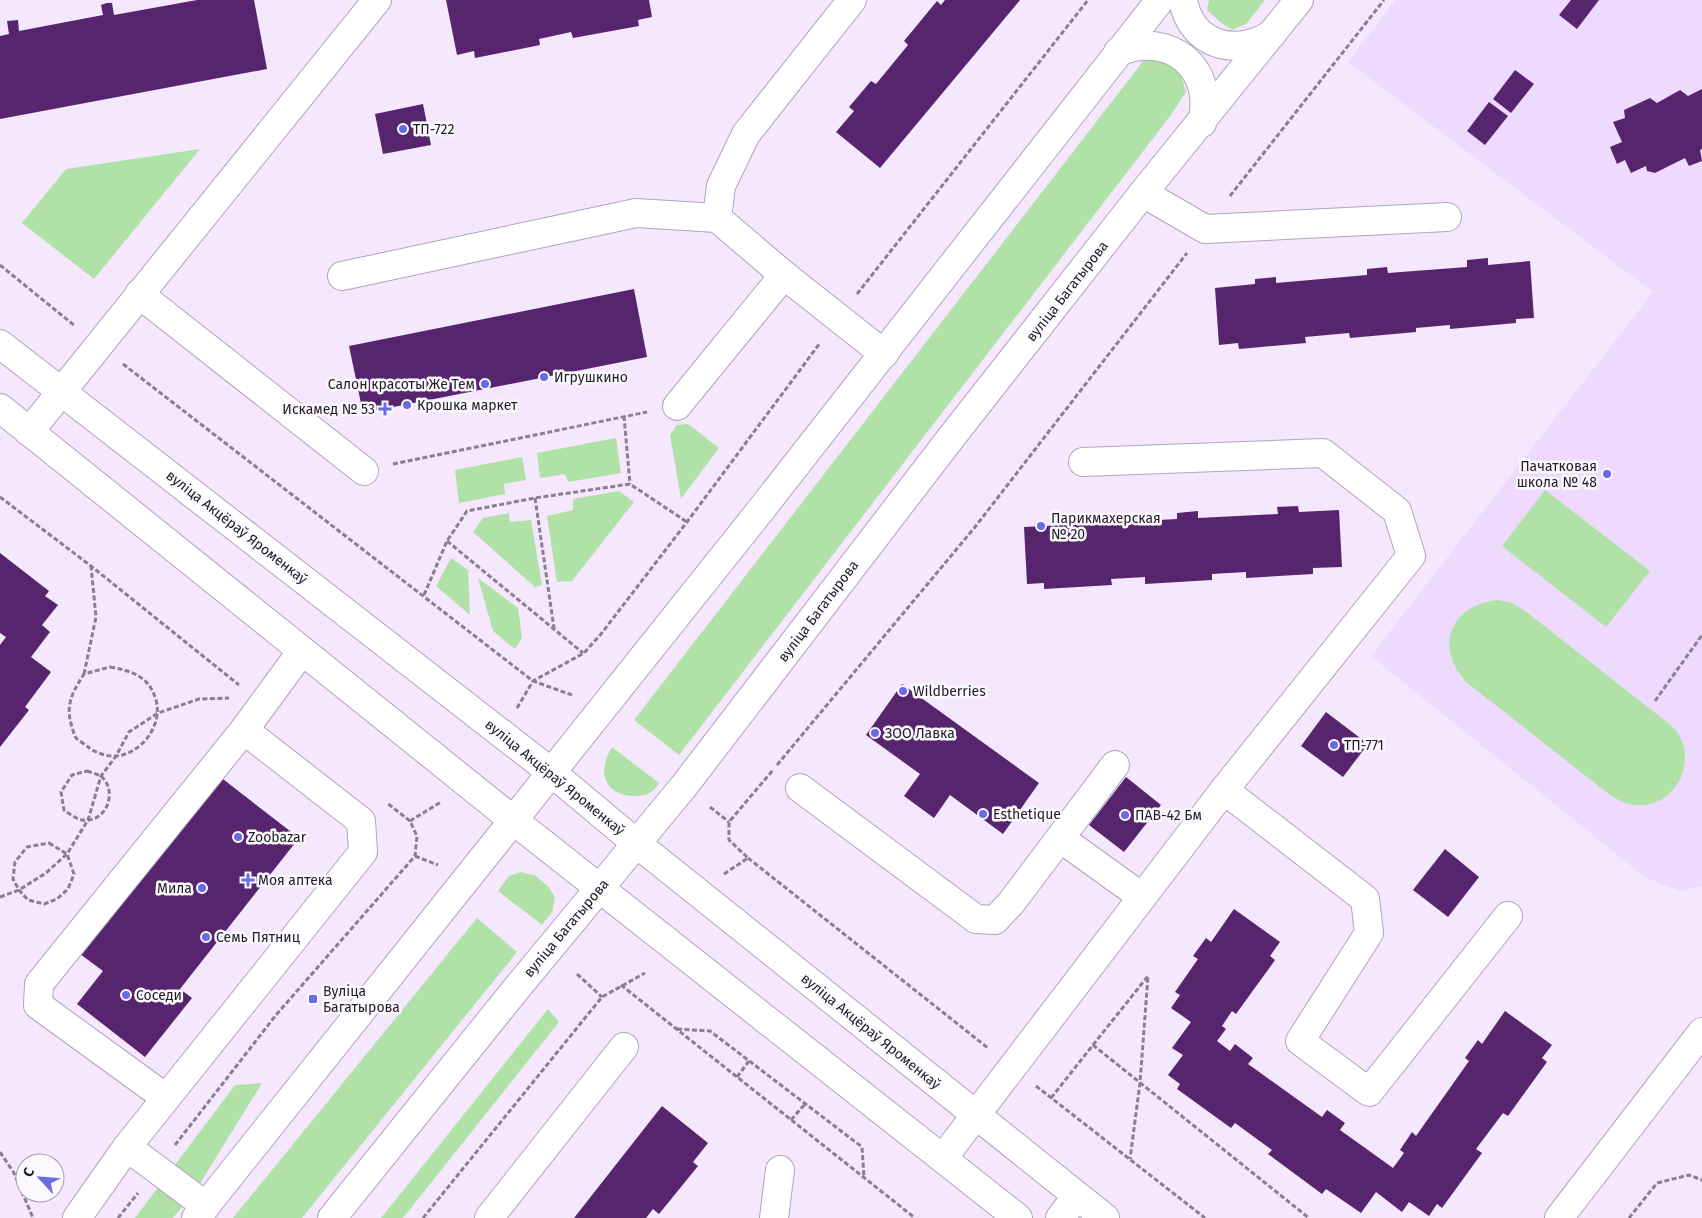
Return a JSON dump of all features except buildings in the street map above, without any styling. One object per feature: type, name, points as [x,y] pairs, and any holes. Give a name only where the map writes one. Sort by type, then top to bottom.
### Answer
[{"type":"street","points":[[29,432],[377,0]]},
{"type":"street","points":[[717,218],[721,186],[746,134],[852,0]]},
{"type":"street","points":[[128,1147],[201,1212],[884,354],[1160,0]]},
{"type":"street","points":[[1183,0],[1184,9],[1190,22],[1200,33],[1223,45],[1249,45],[1262,40],[1272,33]]},
{"type":"street","name":"вуліца Багатырова","points":[[332,1218],[516,989],[684,786],[944,447],[1143,193],[1202,123],[1299,0]]},
{"type":"street","points":[[1118,52],[1131,47],[1160,46],[1173,51],[1185,59],[1195,69],[1201,81],[1205,109],[1202,123]]},
{"type":"street","points":[[1143,193],[1205,230],[1447,218]]},
{"type":"street","points":[[342,276],[636,212],[717,218],[784,275],[884,354]]},
{"type":"street","points":[[677,406],[784,275]]},
{"type":"street","points":[[139,294],[364,471]]},
{"type":"street","name":"вуліца Акцёраў Яроменкаў","points":[[0,344],[551,772],[636,843],[1104,1218]]},
{"type":"street","points":[[0,408],[513,820],[1018,1218]]},
{"type":"street","points":[[943,1158],[1224,790],[1411,556],[1397,510],[1322,453],[1082,462]]},
{"type":"street","points":[[166,1098],[38,1005],[39,984],[244,730],[259,701],[302,651]]},
{"type":"street","points":[[77,1218],[166,1098],[363,852],[361,821],[244,730]]},
{"type":"street","points":[[800,788],[976,919],[995,920],[1011,903],[1115,765]]},
{"type":"street","points":[[1224,790],[1366,899],[1369,933],[1300,1041],[1369,1092],[1508,916]]},
{"type":"street","points":[[1060,838],[1142,898]]},
{"type":"street","points":[[1559,1218],[1702,1032]]},
{"type":"street","points":[[489,1218],[624,1048]]},
{"type":"street","points":[[774,1218],[780,1170]]},
{"type":"street","points":[[1060,1218],[1077,1196]]},
{"type":"path","points":[[517,708],[533,681],[584,653],[601,634],[839,318],[1088,0]]},
{"type":"path","points":[[1205,1218],[748,858],[729,840],[729,822],[975,527],[1384,0]]},
{"type":"path","points":[[0,266],[98,345],[533,681],[572,695]]},
{"type":"path","points":[[364,471],[677,406]]},
{"type":"path","points":[[624,416],[630,484]]},
{"type":"path","points":[[424,595],[447,541],[467,511],[535,498],[630,484],[687,522]]},
{"type":"path","points":[[0,497],[91,566],[259,701]]},
{"type":"path","points":[[535,498],[554,629]]},
{"type":"path","points":[[447,541],[584,653]]},
{"type":"path","points":[[84,674],[110,667],[131,671],[148,683],[156,699],[158,713],[149,736],[132,751],[116,756],[97,753],[76,738],[68,716],[72,694],[84,674],[96,617],[91,566]]},
{"type":"path","points":[[1655,701],[1702,635]]},
{"type":"path","points":[[0,897],[19,890],[46,873],[66,854],[88,820],[101,776],[116,756],[129,732],[158,713],[199,699],[259,701]]},
{"type":"path","points":[[87,771],[101,776],[109,787],[109,802],[100,816],[88,820],[75,818],[64,810],[61,792],[72,775],[87,771]]},
{"type":"path","points":[[410,821],[442,802]]},
{"type":"path","points":[[173,1148],[276,1015],[416,856],[417,836],[410,821],[387,803]]},
{"type":"path","points":[[710,808],[729,822]]},
{"type":"path","points":[[49,842],[66,854],[74,874],[68,889],[57,899],[44,904],[28,900],[19,890],[13,879],[14,862],[26,847],[49,842]]},
{"type":"path","points":[[416,856],[444,867]]},
{"type":"path","points":[[716,880],[748,858]]},
{"type":"path","points":[[423,1218],[602,997],[645,973]]},
{"type":"path","points":[[577,974],[602,997]]},
{"type":"path","points":[[1051,1098],[1148,976],[1140,1083],[1130,1159]]},
{"type":"path","points":[[621,985],[915,1218]]},
{"type":"path","points":[[677,1029],[710,1031],[862,1147],[864,1178]]},
{"type":"path","points":[[1093,1046],[1309,1218]]},
{"type":"path","points":[[737,1077],[749,1061]]},
{"type":"path","points":[[791,1120],[805,1104]]},
{"type":"path","points":[[0,1152],[14,1173],[33,1218]]},
{"type":"path","points":[[1629,1218],[1657,1183],[1689,1175],[1702,1180]]},
{"type":"path","points":[[118,1218],[142,1187]]},
{"type":"shaded area","name":"Пачатковая школа № 48","points":[[1396,0],[1702,0],[1702,886],[1681,891],[1646,878],[1371,656],[1653,292],[1348,62]]},
{"type":"green space","points":[[1209,0],[1265,0],[1246,24],[1232,30],[1207,10]]},
{"type":"green space","points":[[1163,59],[1180,72],[1186,92],[1171,115],[679,755],[634,720],[1144,60]]},
{"type":"green space","points":[[200,149],[94,279],[22,223],[66,169]]},
{"type":"green space","points":[[688,424],[719,448],[681,499],[670,435],[677,425]]},
{"type":"green space","points":[[616,438],[621,473],[568,482],[565,474],[540,478],[537,453]]},
{"type":"green space","points":[[522,457],[526,480],[504,484],[505,494],[459,503],[455,470]]},
{"type":"green space","points":[[1545,490],[1650,571],[1606,627],[1502,546]]},
{"type":"green space","points":[[619,491],[634,502],[572,581],[557,582],[547,516],[573,510],[573,499]]},
{"type":"green space","points":[[509,513],[510,522],[531,520],[542,585],[535,587],[473,532],[483,518]]},
{"type":"green space","points":[[451,558],[468,570],[470,615],[436,586]]},
{"type":"green space","points":[[478,578],[518,608],[522,638],[515,649],[493,631]]},
{"type":"green space","points":[[1497,600],[1512,603],[1524,610],[1674,728],[1684,747],[1685,760],[1683,772],[1678,783],[1670,793],[1660,800],[1649,804],[1635,805],[1616,799],[1466,682],[1456,668],[1451,655],[1449,642],[1452,630],[1458,619],[1468,610]]},
{"type":"green space","points":[[612,747],[659,783],[653,790],[644,795],[632,796],[622,794],[609,785],[604,772]]},
{"type":"green space","points":[[521,872],[536,876],[549,887],[555,898],[552,912],[542,925],[498,891],[509,876]]},
{"type":"green space","points":[[477,918],[517,952],[302,1218],[233,1218]]},
{"type":"green space","points":[[548,1009],[559,1022],[403,1218],[381,1218]]},
{"type":"green space","points":[[262,1083],[199,1185],[173,1218],[135,1218],[235,1085]]},
{"type":"place","name":"ТП-722","points":[[403,129]]},
{"type":"place","name":"Игрушкино","points":[[544,377]]},
{"type":"place","name":"Салон красоты Же Тем","points":[[485,384]]},
{"type":"place","name":"Крошка маркет","points":[[407,405]]},
{"type":"place","name":"Искамед № 53","points":[[385,409]]},
{"type":"place","name":"Пачатковая школа № 48","points":[[1607,474]]},
{"type":"place","name":"Парикмахерская № 20","points":[[1041,526]]},
{"type":"place","name":"Wildberries","points":[[903,691]]},
{"type":"place","name":"ЗОО Лавка","points":[[875,733]]},
{"type":"place","name":"ТП-771","points":[[1334,745]]},
{"type":"place","name":"Esthetique","points":[[983,814]]},
{"type":"place","name":"ПАВ-42 Бм","points":[[1125,815]]},
{"type":"place","name":"Zoobazar","points":[[238,837]]},
{"type":"place","name":"Моя аптека","points":[[248,880]]},
{"type":"place","name":"Мила","points":[[202,888]]},
{"type":"place","name":"Семь Пятниц","points":[[206,937]]},
{"type":"place","name":"Соседи","points":[[126,995]]},
{"type":"place","name":"Вуліца Багатырова","points":[[313,999]]}]
